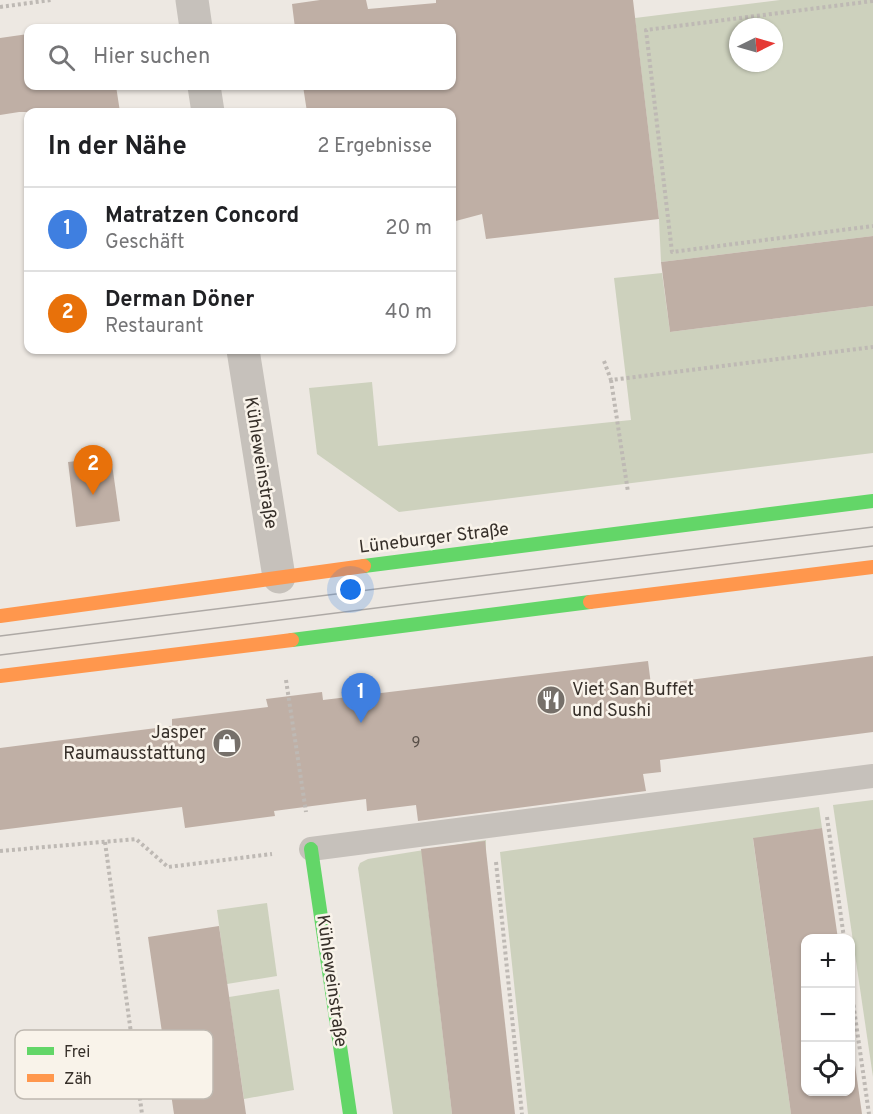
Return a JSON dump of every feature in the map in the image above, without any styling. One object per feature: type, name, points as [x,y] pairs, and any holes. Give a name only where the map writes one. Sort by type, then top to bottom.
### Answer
[{"type":"main road","name":"Lüneburger Straße","points":[[0,616],[279,577],[873,501]]},
{"type":"main road","points":[[0,676],[873,567]]},
{"type":"main road","name":"Kühleweinstraße","points":[[311,849],[350,1114]]},
{"type":"street","points":[[192,0],[195,24]]},
{"type":"street","points":[[205,90],[207,108]]},
{"type":"street","name":"Kühleweinstraße","points":[[244,354],[279,577]]},
{"type":"lane","points":[[311,849],[873,776]]},
{"type":"path","points":[[0,7],[51,0]]},
{"type":"path","points":[[873,1],[646,30],[672,252],[873,226]]},
{"type":"path","points":[[611,380],[873,347]]},
{"type":"path","points":[[603,361],[611,380],[629,501]]},
{"type":"path","points":[[0,851],[136,839],[168,867],[311,849],[285,670]]},
{"type":"path","points":[[822,782],[843,934]]},
{"type":"path","points":[[492,825],[522,1114]]},
{"type":"path","points":[[105,842],[131,1030]]},
{"type":"path","points":[[830,879],[836,878]]},
{"type":"path","points":[[852,988],[865,1083],[871,1108],[870,1114]]},
{"type":"path","points":[[858,1084],[865,1083]]},
{"type":"path","points":[[140,1099],[142,1114]]},
{"type":"green space","points":[[780,0],[873,0],[873,236],[661,262],[659,219],[635,18]]},
{"type":"green space","points":[[662,273],[670,332],[873,306],[873,453],[399,512],[317,454],[309,388],[372,382],[378,446],[631,420],[614,278]]},
{"type":"green space","points":[[873,800],[873,1077],[855,955],[855,934],[852,934],[833,805]]},
{"type":"green space","points":[[819,807],[822,828],[753,839],[791,1114],[528,1114],[500,852]]},
{"type":"green space","points":[[486,840],[486,856],[423,864],[452,1114],[393,1114],[358,868],[360,863],[368,859]]},
{"type":"green space","points":[[267,903],[277,976],[227,984],[217,910]]},
{"type":"green space","points":[[279,989],[294,1090],[244,1099],[229,997]]},
{"type":"building","points":[[320,0],[366,0],[368,9],[436,3],[436,0],[633,0],[659,219],[486,239],[482,214],[456,221],[456,108],[306,108],[304,90],[456,90],[456,24],[294,24],[292,4]]},
{"type":"building","points":[[24,35],[24,90],[117,90],[119,108],[24,108],[24,112],[0,115],[0,38]]},
{"type":"building","points":[[873,236],[873,306],[670,332],[661,262]]},
{"type":"building","points":[[111,457],[120,521],[76,527],[68,462]]},
{"type":"building","points":[[873,656],[873,732],[660,760],[661,772],[643,774],[646,791],[418,821],[416,805],[367,811],[366,799],[274,811],[275,816],[185,828],[182,807],[0,830],[0,748],[172,726],[172,719],[268,707],[266,699],[322,692],[323,700],[648,661],[651,685]]},
{"type":"building","points":[[822,828],[837,934],[801,934],[801,1096],[855,1096],[855,1065],[862,1114],[791,1114],[753,838]]},
{"type":"building","points":[[485,841],[515,1114],[452,1114],[421,849]]},
{"type":"building","points":[[219,926],[246,1114],[174,1114],[172,1099],[213,1099],[213,1030],[162,1030],[148,937]]},
{"type":"tram line","points":[[0,636],[873,527]]},
{"type":"tram line","points":[[0,655],[873,546]]},
{"type":"traffic: fast","points":[[364,566],[873,501]]},
{"type":"traffic: fast","points":[[292,640],[590,602]]},
{"type":"traffic: fast","points":[[311,849],[350,1114]]},
{"type":"traffic: slow","points":[[0,616],[364,566]]},
{"type":"traffic: slow","points":[[590,602],[873,567]]},
{"type":"traffic: slow","points":[[0,676],[292,640]]},
{"type":"place","name":"Derman Döner","points":[[93,495]]},
{"type":"place","name":"Viet San Buffet und Sushi","points":[[551,700]]},
{"type":"place","name":"Matratzen Concord","points":[[361,723]]},
{"type":"place","name":"Jasper Raumausstattung","points":[[227,743]]}]
